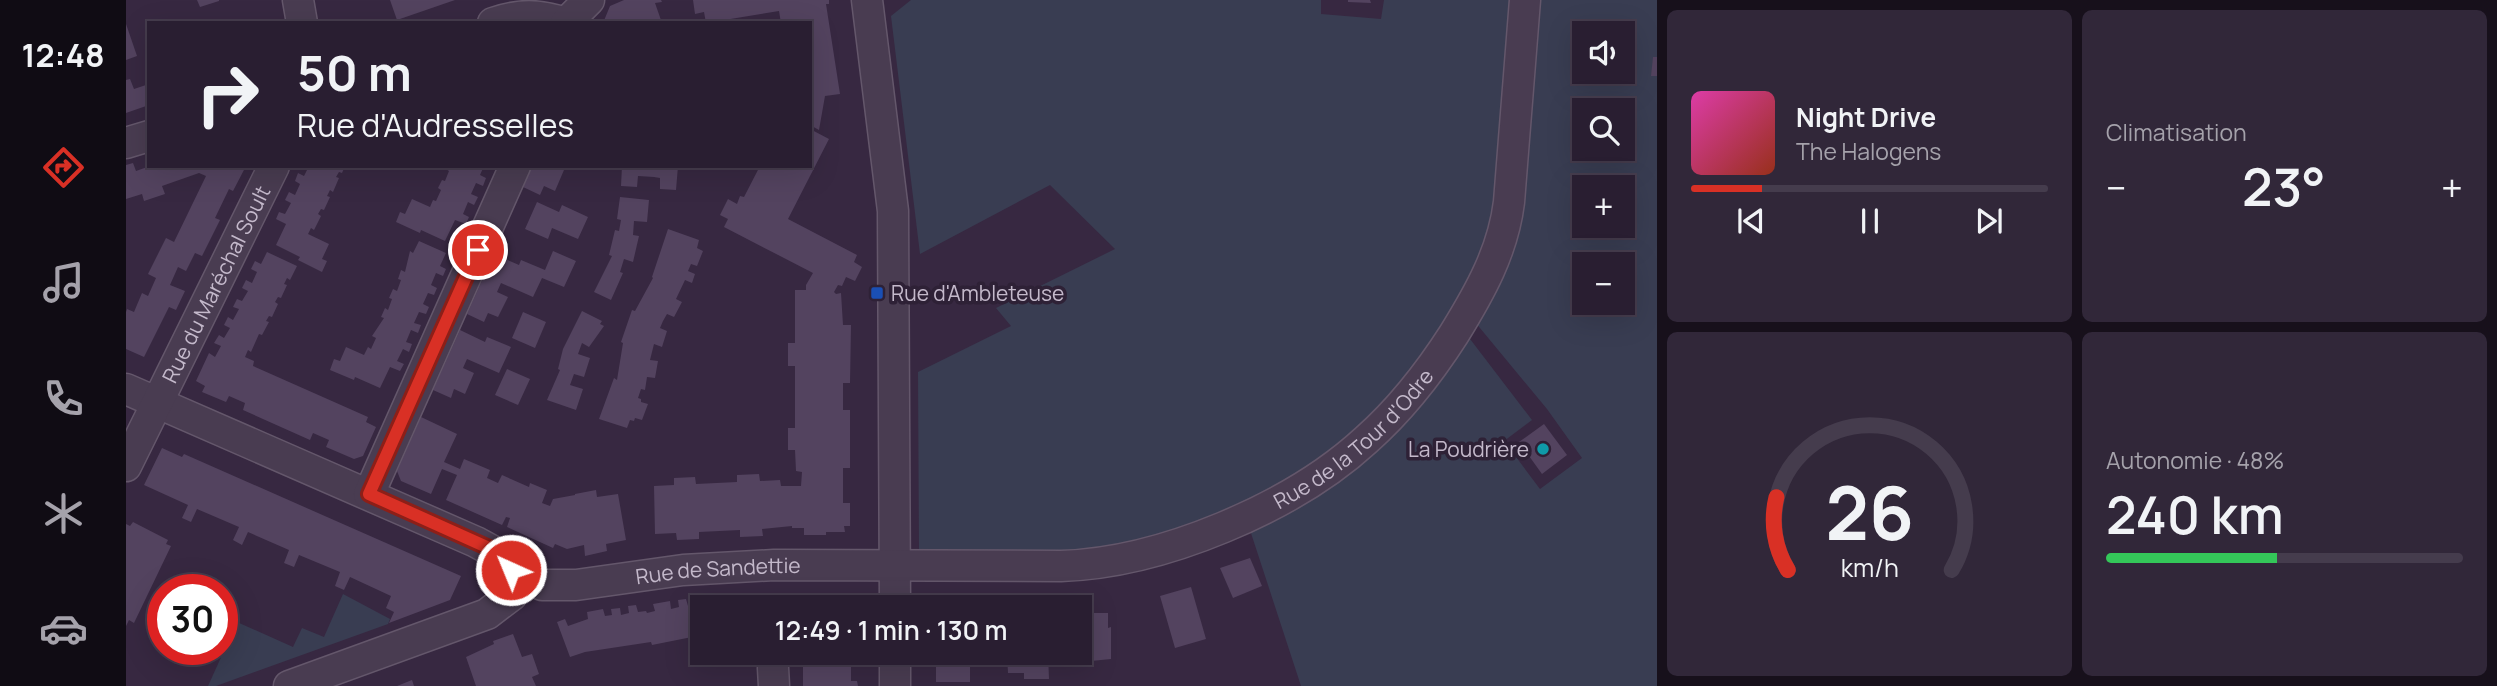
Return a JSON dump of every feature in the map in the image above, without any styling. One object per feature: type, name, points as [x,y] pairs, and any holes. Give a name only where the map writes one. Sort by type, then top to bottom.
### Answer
[{"type":"street","points":[[298,0],[302,21]]},
{"type":"street","points":[[568,21],[589,0]]},
{"type":"street","points":[[867,0],[893,211],[895,595]]},
{"type":"street","name":"Rue de la Tour d'Odre","points":[[895,565],[1061,566],[1101,564],[1136,557],[1245,517],[1273,503],[1324,473],[1380,428],[1423,379],[1484,284],[1496,257],[1507,215],[1525,0]]},
{"type":"street","points":[[499,21],[531,15],[557,21]]},
{"type":"street","points":[[126,143],[147,136]]},
{"type":"street","name":"Rue du Maréchal Soult","points":[[126,466],[273,168]]},
{"type":"street","points":[[369,494],[513,168]]},
{"type":"street","points":[[126,389],[489,548],[513,581],[487,614],[289,686]]},
{"type":"street","name":"Rue de Sandettie","points":[[513,581],[524,564],[534,567],[540,574],[542,585],[576,585],[706,568],[895,565]]},
{"type":"street","points":[[895,665],[895,686]]},
{"type":"shaded area","points":[[911,0],[1321,0],[1321,14],[1381,19],[1384,0],[1515,0],[1499,198],[1482,261],[1421,362],[1373,418],[1304,472],[1210,520],[1090,553],[919,552],[918,372],[1011,326],[996,308],[1115,249],[1050,185],[920,254],[891,16]]},
{"type":"shaded area","points":[[1535,0],[1657,0],[1657,686],[1301,686],[1249,527],[1467,335],[1532,420],[1504,441],[1540,489],[1582,458],[1547,409],[1475,322]]},
{"type":"shaded area","points":[[343,594],[390,619],[388,624],[216,686],[208,686],[218,665],[238,665],[238,622],[293,647],[302,628],[324,637]]},
{"type":"building","points":[[197,0],[219,0],[219,1],[200,7]]},
{"type":"building","points":[[390,0],[455,0],[397,20]]},
{"type":"building","points":[[624,0],[661,0],[662,2],[655,3],[661,21],[604,21],[610,6]]},
{"type":"building","points":[[693,0],[829,0],[829,4],[826,4],[840,94],[825,96],[819,130],[812,126],[812,21],[781,21],[779,11],[718,21],[706,21],[704,12],[695,14]]},
{"type":"building","points":[[1370,0],[1371,3],[1348,2]]},
{"type":"building","points":[[126,24],[137,56],[126,60]]},
{"type":"building","points":[[1653,57],[1657,57],[1657,76],[1651,76]]},
{"type":"building","points":[[130,79],[134,89],[147,85],[147,106],[126,113],[126,80]]},
{"type":"building","points":[[812,130],[829,139],[788,219],[857,255],[854,262],[862,267],[855,281],[846,277],[842,286],[838,285],[834,292],[841,293],[843,325],[851,325],[850,383],[843,383],[843,410],[850,410],[850,468],[843,468],[843,503],[850,503],[850,526],[844,526],[845,532],[804,535],[804,528],[792,526],[762,529],[763,536],[740,537],[740,530],[699,532],[699,539],[677,540],[676,533],[655,534],[654,486],[674,485],[674,478],[695,477],[696,484],[737,482],[737,475],[759,474],[760,481],[780,480],[781,486],[801,486],[802,472],[796,471],[795,450],[788,450],[788,428],[795,428],[795,366],[788,366],[788,343],[795,343],[795,290],[806,290],[813,273],[724,227],[728,219],[720,215],[728,199],[737,204],[740,196],[744,197],[759,168],[812,168]]},
{"type":"building","points":[[133,163],[136,171],[147,167],[245,168],[233,191],[229,189],[215,218],[220,220],[202,256],[195,253],[186,271],[178,267],[170,285],[185,291],[176,310],[169,307],[144,357],[126,349],[127,309],[134,312],[142,293],[148,296],[156,278],[148,274],[166,238],[174,242],[206,176],[199,173],[162,186],[165,194],[144,201],[142,194],[126,199],[126,165]]},
{"type":"building","points":[[308,168],[344,168],[336,177],[339,178],[333,192],[330,190],[327,196],[330,197],[324,210],[321,209],[318,214],[321,216],[314,230],[311,228],[308,234],[329,244],[322,259],[327,261],[322,272],[276,245],[286,224],[276,219],[279,212],[285,214],[291,203],[285,200],[289,192],[295,195],[300,184],[295,181],[298,173],[304,176]]},
{"type":"building","points":[[483,168],[480,175],[486,178],[483,186],[476,183],[471,194],[478,197],[474,205],[468,202],[463,214],[469,217],[466,224],[455,220],[445,241],[396,222],[400,212],[405,214],[412,199],[430,207],[433,200],[436,201],[441,190],[438,188],[449,171],[446,169]]},
{"type":"building","points":[[531,168],[564,170],[555,191],[544,186],[540,195],[523,187]]},
{"type":"building","points":[[622,168],[678,168],[676,190],[660,189],[660,178],[654,177],[638,176],[637,187],[621,186]]},
{"type":"building","points":[[620,197],[649,200],[647,222],[634,221],[633,235],[639,236],[633,262],[624,259],[620,272],[623,273],[611,300],[594,292],[612,256],[609,255],[615,230],[619,231],[621,220],[617,219]]},
{"type":"building","points":[[537,202],[559,212],[562,205],[588,217],[578,239],[552,228],[548,239],[525,229]]},
{"type":"building","points":[[668,229],[699,240],[697,248],[703,251],[697,266],[691,264],[688,271],[695,274],[692,283],[685,280],[676,299],[682,302],[674,317],[667,314],[660,328],[667,331],[662,347],[654,344],[650,360],[658,361],[655,378],[647,377],[645,390],[641,389],[638,398],[648,404],[642,420],[630,420],[627,428],[599,419],[614,378],[617,380],[621,342],[632,310],[635,311],[653,278]]},
{"type":"building","points":[[419,241],[446,253],[440,266],[446,269],[443,276],[436,273],[431,285],[437,288],[434,295],[428,293],[423,304],[429,307],[426,314],[419,312],[414,323],[421,325],[418,333],[411,330],[406,342],[412,344],[409,352],[403,349],[397,361],[404,364],[400,371],[390,367],[380,388],[330,370],[334,359],[340,361],[346,347],[364,355],[368,347],[371,349],[376,338],[372,336],[384,318],[381,317],[385,308],[388,310],[393,289],[397,291],[401,270],[405,272],[410,251],[413,253]]},
{"type":"building","points":[[553,251],[576,261],[564,287],[542,278],[533,297],[501,283],[497,292],[508,297],[498,317],[488,313],[484,322],[467,314],[494,254],[519,265],[521,260],[545,270]]},
{"type":"building","points":[[267,252],[297,266],[290,280],[287,278],[284,284],[287,285],[281,298],[278,297],[275,302],[278,304],[272,317],[269,316],[266,321],[269,322],[262,335],[259,334],[251,352],[248,350],[245,357],[254,361],[253,366],[368,417],[366,422],[376,427],[363,456],[354,459],[326,447],[329,440],[313,433],[310,440],[243,410],[245,403],[229,396],[226,402],[202,392],[205,386],[196,381],[209,353],[215,357],[221,346],[214,343],[219,335],[224,338],[230,328],[224,325],[228,317],[233,320],[239,309],[233,307],[237,299],[242,301],[248,291],[242,288],[246,280],[252,283],[257,272],[251,269],[255,261],[261,264]]},
{"type":"building","points":[[582,311],[602,321],[600,324],[604,326],[589,347],[582,343],[578,354],[590,358],[584,377],[574,374],[570,385],[583,389],[576,410],[547,400],[560,370],[558,369],[563,349]]},
{"type":"building","points":[[523,312],[546,322],[535,348],[512,338]]},
{"type":"building","points":[[460,330],[485,342],[487,337],[511,347],[499,373],[467,359],[463,368],[474,373],[465,394],[454,389],[451,398],[433,390]]},
{"type":"building","points":[[507,369],[530,379],[518,405],[495,395]]},
{"type":"building","points":[[421,417],[457,434],[444,462],[460,469],[464,459],[490,470],[487,478],[498,483],[502,475],[529,487],[530,483],[547,490],[542,503],[550,506],[553,499],[596,490],[597,497],[618,494],[626,540],[606,544],[607,551],[585,556],[584,545],[567,549],[555,544],[553,548],[507,527],[510,518],[506,517],[502,525],[446,500],[457,475],[442,469],[431,494],[401,481],[397,471]]},
{"type":"building","name":"La Poudrière","points":[[1544,424],[1567,455],[1542,474],[1519,442]]},
{"type":"building","points":[[162,448],[182,457],[184,454],[461,576],[450,600],[389,623],[394,612],[386,608],[391,596],[350,577],[344,590],[335,586],[340,572],[299,555],[294,567],[284,563],[289,550],[248,532],[242,545],[233,540],[239,527],[197,509],[191,522],[182,518],[188,505],[144,485]]},
{"type":"building","points":[[133,522],[168,540],[166,544],[171,546],[158,574],[147,574],[147,596],[134,623],[129,620],[126,626],[126,524],[130,526]]},
{"type":"building","points":[[1250,558],[1262,586],[1233,598],[1220,568]]},
{"type":"building","points":[[1191,587],[1206,639],[1175,648],[1160,596]]},
{"type":"building","points":[[686,599],[690,637],[652,645],[651,642],[585,652],[570,657],[557,622],[565,619],[568,626],[588,619],[587,612],[603,609],[605,616],[612,615],[611,609],[620,608],[621,615],[629,613],[628,606],[636,605],[638,612],[647,613],[655,611],[653,604],[670,601],[671,609],[679,607],[678,600]]},
{"type":"building","points":[[1092,613],[1108,613],[1111,659],[1092,661]]},
{"type":"building","points":[[513,634],[522,657],[532,654],[539,674],[532,677],[536,686],[476,686],[466,657],[494,644],[493,641]]},
{"type":"building","points":[[803,665],[851,665],[851,681],[857,681],[858,686],[803,686]]},
{"type":"building","points":[[936,665],[970,665],[970,682],[936,682]]},
{"type":"building","points":[[1008,665],[1048,665],[1049,679],[1024,679],[1024,673],[1008,673]]},
{"type":"building","points":[[412,680],[414,686],[397,686]]},
{"type":"place","name":"Rue d'Ambleteuse","points":[[877,293]]},
{"type":"place","name":"La Poudrière","points":[[1543,449]]},
{"type":"route","points":[[478,250],[369,494],[489,548],[514,567],[511,570]]}]
